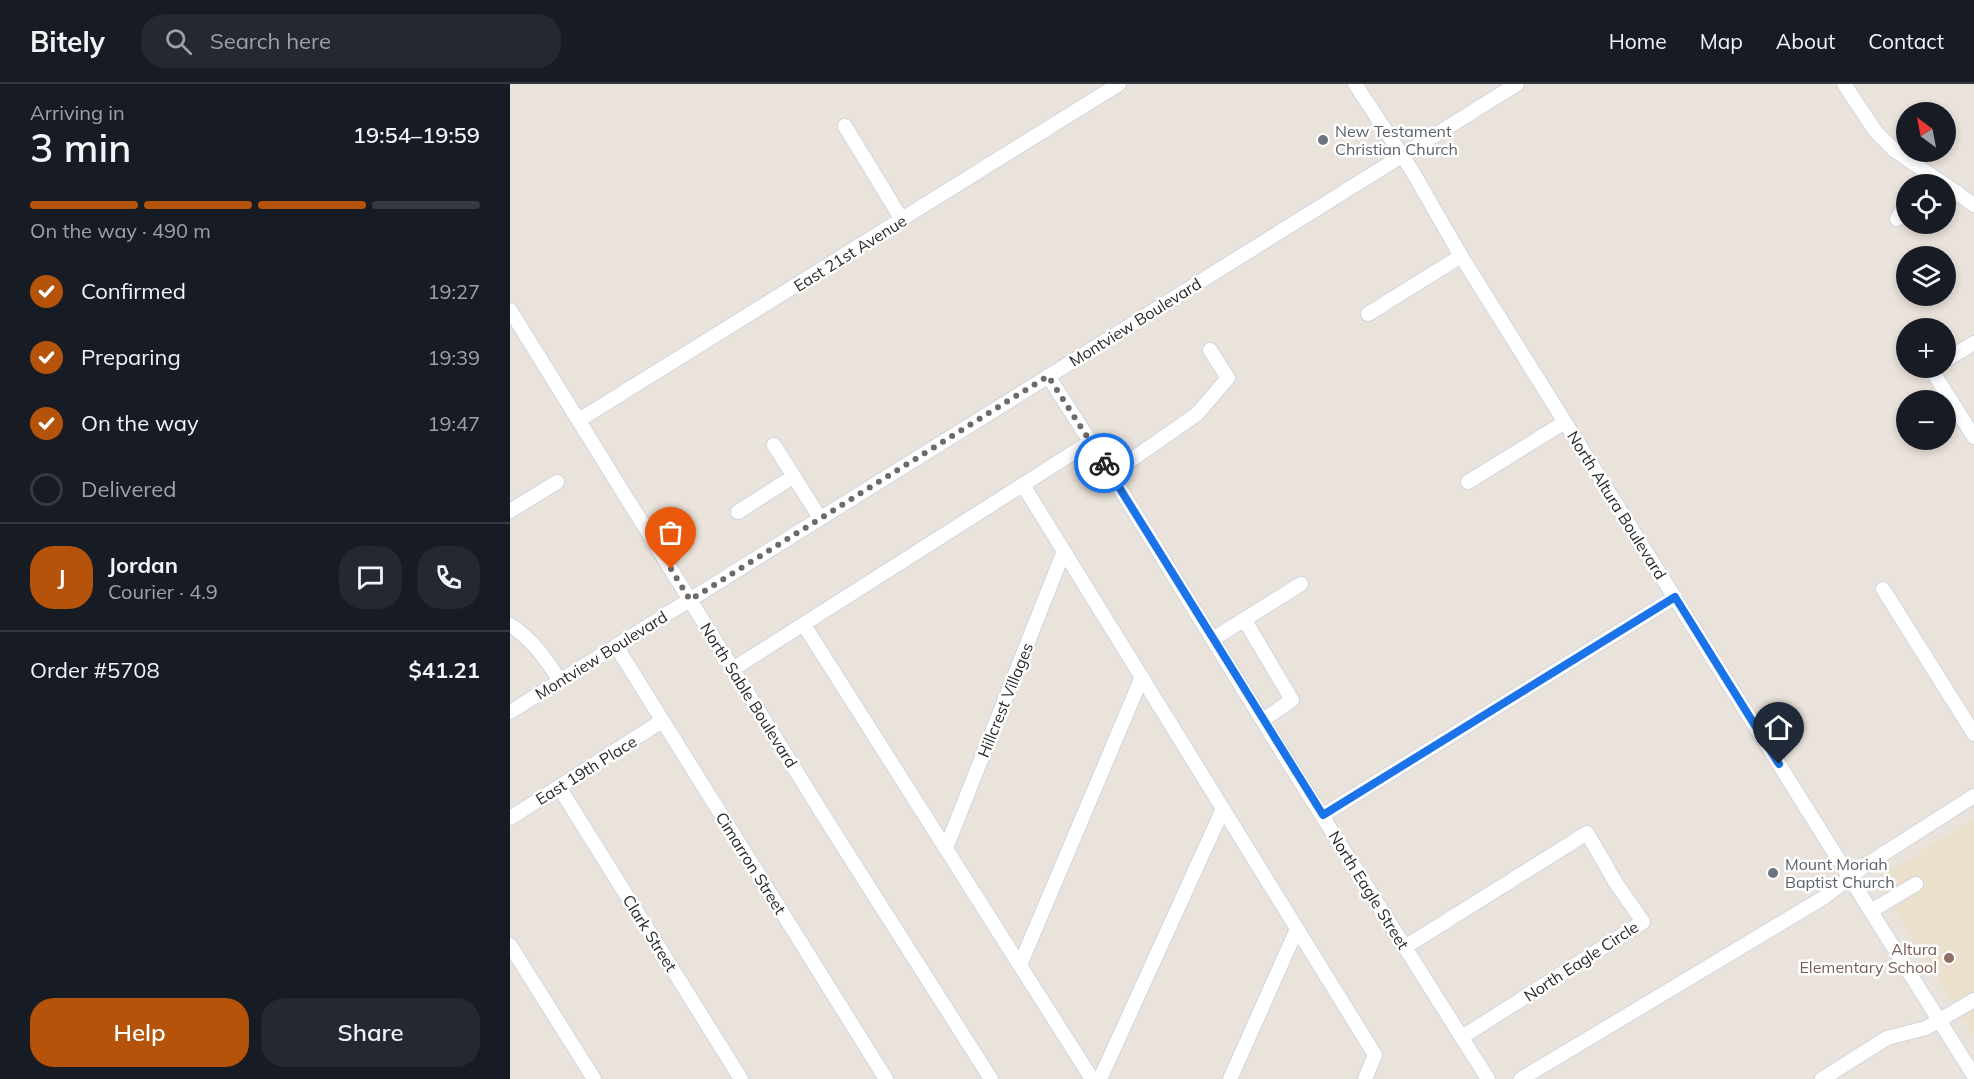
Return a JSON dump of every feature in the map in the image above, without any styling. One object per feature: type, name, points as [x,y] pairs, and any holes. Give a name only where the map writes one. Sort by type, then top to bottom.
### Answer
[{"type":"street","name":"East 21st Avenue","points":[[579,420],[1119,84]]},
{"type":"street","name":"North Altura Boulevard","points":[[1355,84],[1974,1076]]},
{"type":"street","name":"Montview Boulevard","points":[[510,712],[1516,84]]},
{"type":"street","points":[[1844,84],[1876,132],[1919,174]]},
{"type":"street","points":[[845,126],[902,220]]},
{"type":"street","points":[[1956,193],[1974,206]]},
{"type":"street","points":[[1368,314],[1461,256]]},
{"type":"street","name":"North Sable Boulevard","points":[[510,310],[514,326],[579,420],[991,1079]]},
{"type":"street","points":[[1956,354],[1974,343]]},
{"type":"street","points":[[1111,474],[1197,414],[1228,378],[1209,350]]},
{"type":"street","name":"North Eagle Street","points":[[1048,376],[1488,1079]]},
{"type":"street","points":[[1938,378],[1974,437]]},
{"type":"street","name":"North Altura Boulevard","points":[[1468,482],[1565,422]]},
{"type":"street","points":[[733,669],[1090,442]]},
{"type":"street","points":[[774,445],[820,518]]},
{"type":"street","points":[[738,512],[794,476]]},
{"type":"street","points":[[510,511],[557,482]]},
{"type":"street","points":[[1023,485],[1375,1055],[1365,1079]]},
{"type":"street","name":"Hillcrest Villages","points":[[946,848],[1064,551]]},
{"type":"street","points":[[1213,639],[1301,584]]},
{"type":"street","points":[[1883,590],[1974,734]]},
{"type":"street","points":[[1323,815],[1675,597]]},
{"type":"street","points":[[1244,620],[1292,700],[1263,720]]},
{"type":"street","points":[[510,625],[526,635],[547,660],[560,681]]},
{"type":"street","points":[[804,625],[1092,1079]]},
{"type":"street","name":"Cimarron Street","points":[[616,646],[886,1079]]},
{"type":"street","points":[[1020,965],[1142,676]]},
{"type":"street","name":"East 19th Place","points":[[510,818],[662,721]]},
{"type":"street","name":"Clark Street","points":[[559,787],[741,1079]]},
{"type":"street","points":[[1521,1079],[1823,898],[1866,866],[1973,798]]},
{"type":"street","points":[[1100,1079],[1224,809]]},
{"type":"street","name":"North Eagle Circle","points":[[1405,947],[1587,833],[1616,883],[1643,922],[1462,1037]]},
{"type":"street","points":[[1871,911],[1916,884]]},
{"type":"street","points":[[1230,1079],[1298,929]]},
{"type":"street","points":[[510,945],[594,1079]]},
{"type":"street","points":[[1822,1079],[1887,1038],[1919,1031],[1940,1022],[1974,1000]]},
{"type":"shaded area","name":"Altura Elementary School","points":[[1974,819],[1974,1036],[1876,880]]},
{"type":"way so far","points":[[671,569],[690,600],[1048,376],[1104,463]]},
{"type":"place","name":"New Testament Christian Church","points":[[1323,140]]},
{"type":"place","name":"Mount Moriah Baptist Church","points":[[1773,873]]},
{"type":"place","name":"Altura Elementary School","points":[[1949,958]]},
{"type":"route","points":[[1104,463],[1323,815],[1675,597],[1779,764]]}]
